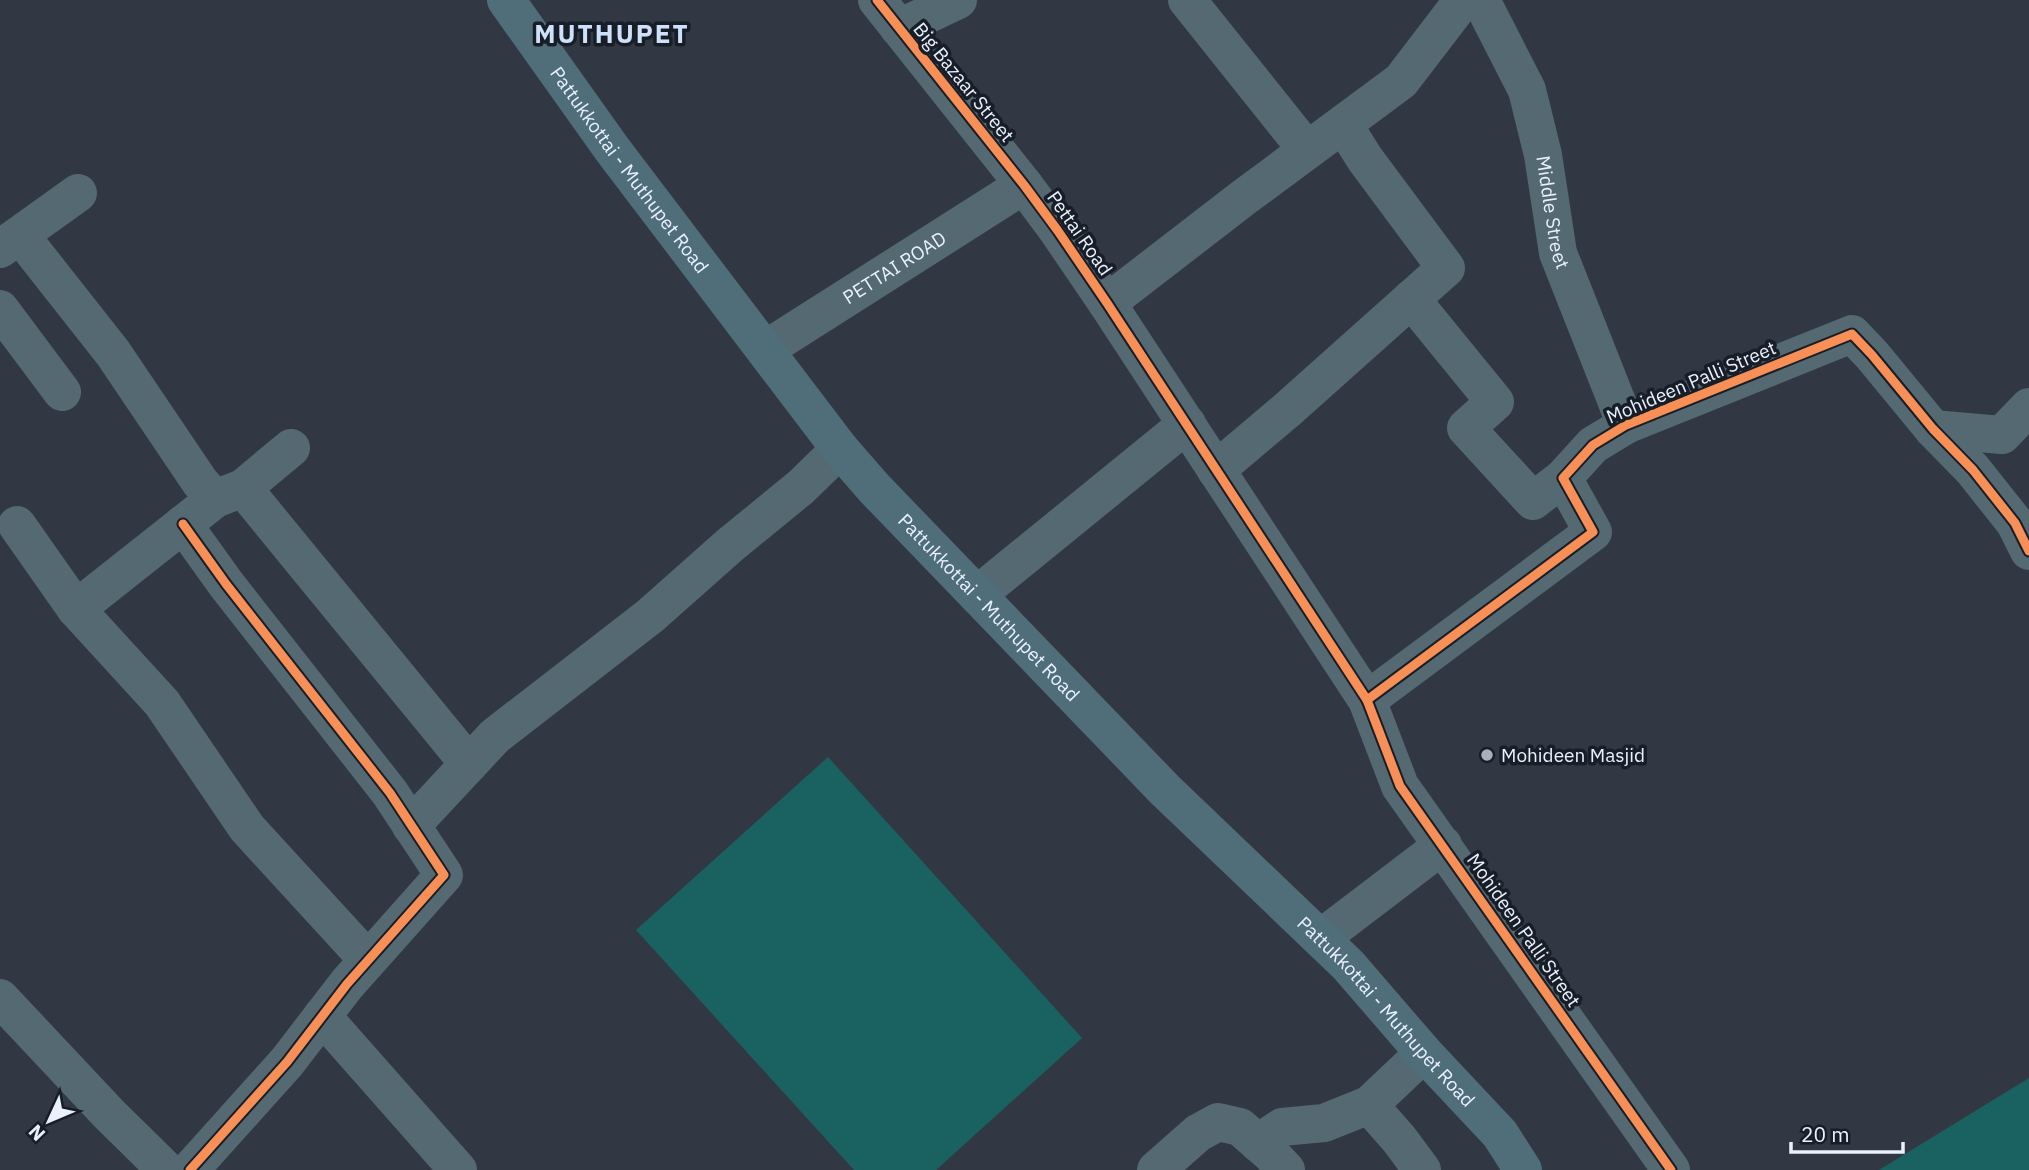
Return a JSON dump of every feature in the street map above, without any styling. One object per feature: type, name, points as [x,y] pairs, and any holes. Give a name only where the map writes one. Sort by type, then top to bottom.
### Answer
[{"type":"main road","name":"Pattukkottai - Muthupet Road","points":[[506,0],[612,149],[840,449],[874,488],[1165,790],[1348,965],[1424,1053],[1500,1134],[1524,1170]]},
{"type":"street","points":[[888,14],[958,0]]},
{"type":"street","points":[[1187,0],[1307,150]]},
{"type":"street","name":"Pettai Road","points":[[1024,185],[1107,303],[1401,81],[1463,0]]},
{"type":"street","name":"Middle Street","points":[[1481,0],[1527,90],[1543,155],[1558,253],[1626,425]]},
{"type":"street","name":"Big Bazaar Street","points":[[888,14],[1024,185]]},
{"type":"street","points":[[1216,470],[1446,268],[1365,159],[1343,124]]},
{"type":"street","name":"PETTAI ROAD","points":[[766,349],[1024,185]]},
{"type":"street","points":[[78,193],[10,242],[113,353],[200,482],[229,494],[469,764]]},
{"type":"street","name":"Mohideen Palli Street","points":[[1411,299],[1495,402],[1466,428],[1534,500],[1563,478],[1593,445],[1626,425],[1852,334],[1933,429]]},
{"type":"street","name":"Mohideen Palli Street","points":[[1107,303],[1367,700],[1400,786],[1671,1170]]},
{"type":"street","points":[[0,309],[62,392]]},
{"type":"street","points":[[1933,429],[2002,435],[2029,407]]},
{"type":"street","points":[[977,595],[1187,424]]},
{"type":"street","points":[[1933,429],[1990,491],[2015,523],[2029,551]]},
{"type":"street","points":[[76,609],[183,524],[291,448]]},
{"type":"street","points":[[411,826],[495,736],[650,616],[801,487],[840,449]]},
{"type":"street","points":[[1367,700],[1592,532],[1563,478]]},
{"type":"street","points":[[183,524],[226,584],[390,793],[444,874],[368,960],[287,1062],[190,1170]]},
{"type":"street","points":[[17,525],[76,609],[162,703],[247,828],[368,960]]},
{"type":"street","points":[[1321,938],[1443,845]]},
{"type":"street","points":[[0,998],[109,1114],[166,1170]]},
{"type":"street","points":[[322,1016],[458,1170]]},
{"type":"street","points":[[1258,1143],[1282,1127],[1324,1123],[1369,1105],[1424,1053]]},
{"type":"street","points":[[1369,1105],[1422,1170]]},
{"type":"street","points":[[1156,1170],[1198,1133],[1219,1122],[1240,1127],[1286,1170]]},
{"type":"shaded area","points":[[828,757],[1082,1038],[936,1170],[854,1170],[636,930]]},
{"type":"shaded area","points":[[2029,1078],[2029,1170],[1879,1170]]},
{"type":"cycle path","points":[[877,0],[1024,185],[1107,303],[1367,700],[1400,786],[1671,1170]]},
{"type":"cycle path","points":[[1367,700],[1593,532],[1563,478],[1593,445],[1626,425],[1852,334],[1933,429],[1973,470],[2015,523],[2029,551]]},
{"type":"cycle path","points":[[183,524],[226,584],[390,793],[444,875],[347,984],[287,1062],[190,1170]]},
{"type":"place","name":"Mohideen Masjid","points":[[1487,755]]},
{"type":"district","name":"MUTHUPET","points":[[612,33]]}]
